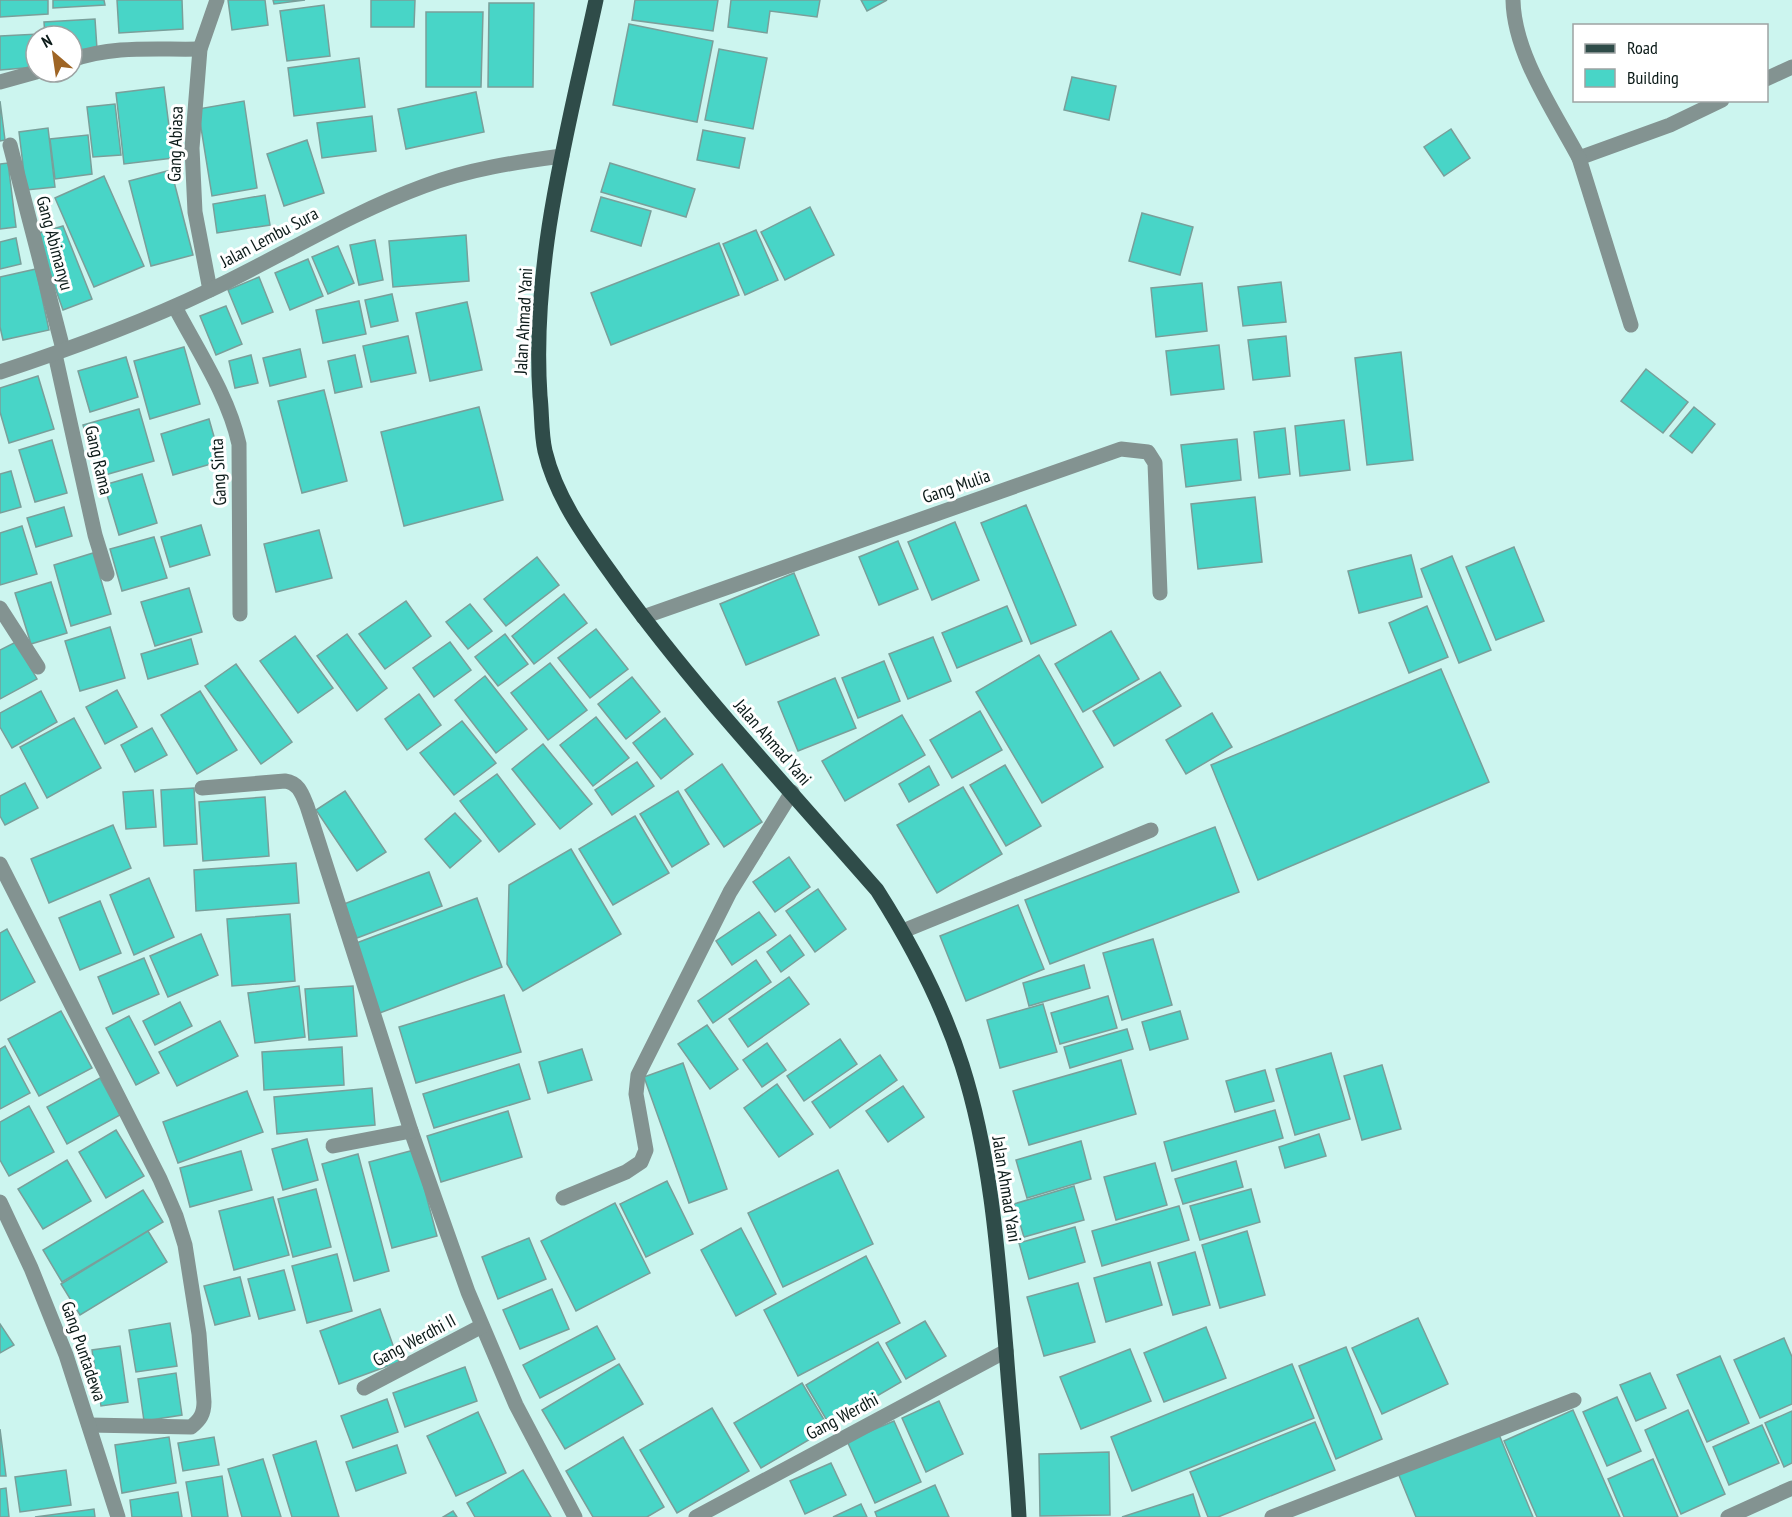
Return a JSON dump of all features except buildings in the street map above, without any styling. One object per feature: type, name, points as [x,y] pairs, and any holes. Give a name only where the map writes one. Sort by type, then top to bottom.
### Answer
[{"type":"main road","name":"Jalan Ahmad Yani","points":[[596,0],[562,156],[549,229],[542,289],[538,369],[544,450],[555,482],[571,515],[643,617],[677,662],[877,890],[922,966],[947,1024],[971,1097],[982,1146],[999,1268],[1019,1517]]},
{"type":"street","name":"Gang Abiasa","points":[[210,290],[195,212],[192,148],[200,49],[217,0]]},
{"type":"street","points":[[1513,0],[1513,12],[1527,59],[1579,158],[1631,325]]},
{"type":"street","points":[[84,56],[115,49],[200,49]]},
{"type":"street","points":[[1768,79],[1792,67]]},
{"type":"street","points":[[0,82],[24,75]]},
{"type":"street","points":[[1579,158],[1670,125],[1718,102]]},
{"type":"street","name":"Gang Abimanyu","points":[[10,145],[59,352]]},
{"type":"street","name":"Jalan Lembu Sura","points":[[0,372],[175,307],[329,227],[426,185],[493,167],[562,156]]},
{"type":"street","name":"Gang Sinta","points":[[175,307],[227,404],[235,425],[239,444],[240,614]]},
{"type":"street","name":"Gang Rama","points":[[59,352],[96,535],[107,574]]},
{"type":"street","name":"Gang Mulia","points":[[643,617],[1121,449],[1148,452],[1155,463],[1160,593]]},
{"type":"street","points":[[0,608],[38,668]]},
{"type":"street","points":[[202,788],[285,781],[292,782],[300,789],[411,1131],[468,1292],[516,1405],[575,1517]]},
{"type":"street","points":[[563,1198],[626,1172],[641,1162],[646,1150],[636,1095],[638,1075],[730,892],[792,792]]},
{"type":"street","points":[[903,931],[1151,830]]},
{"type":"street","points":[[0,864],[160,1179],[176,1216],[185,1245],[199,1334],[204,1412],[198,1422],[191,1427],[89,1425]]},
{"type":"street","points":[[333,1146],[411,1131]]},
{"type":"street","name":"Gang Puntadewa","points":[[0,1202],[46,1302],[66,1355],[117,1517]]},
{"type":"street","name":"Gang Werdhi II","points":[[364,1388],[482,1326]]},
{"type":"street","name":"Gang Werdhi","points":[[696,1517],[1006,1350]]},
{"type":"street","points":[[1272,1517],[1574,1400]]},
{"type":"street","points":[[1728,1517],[1792,1488]]}]
